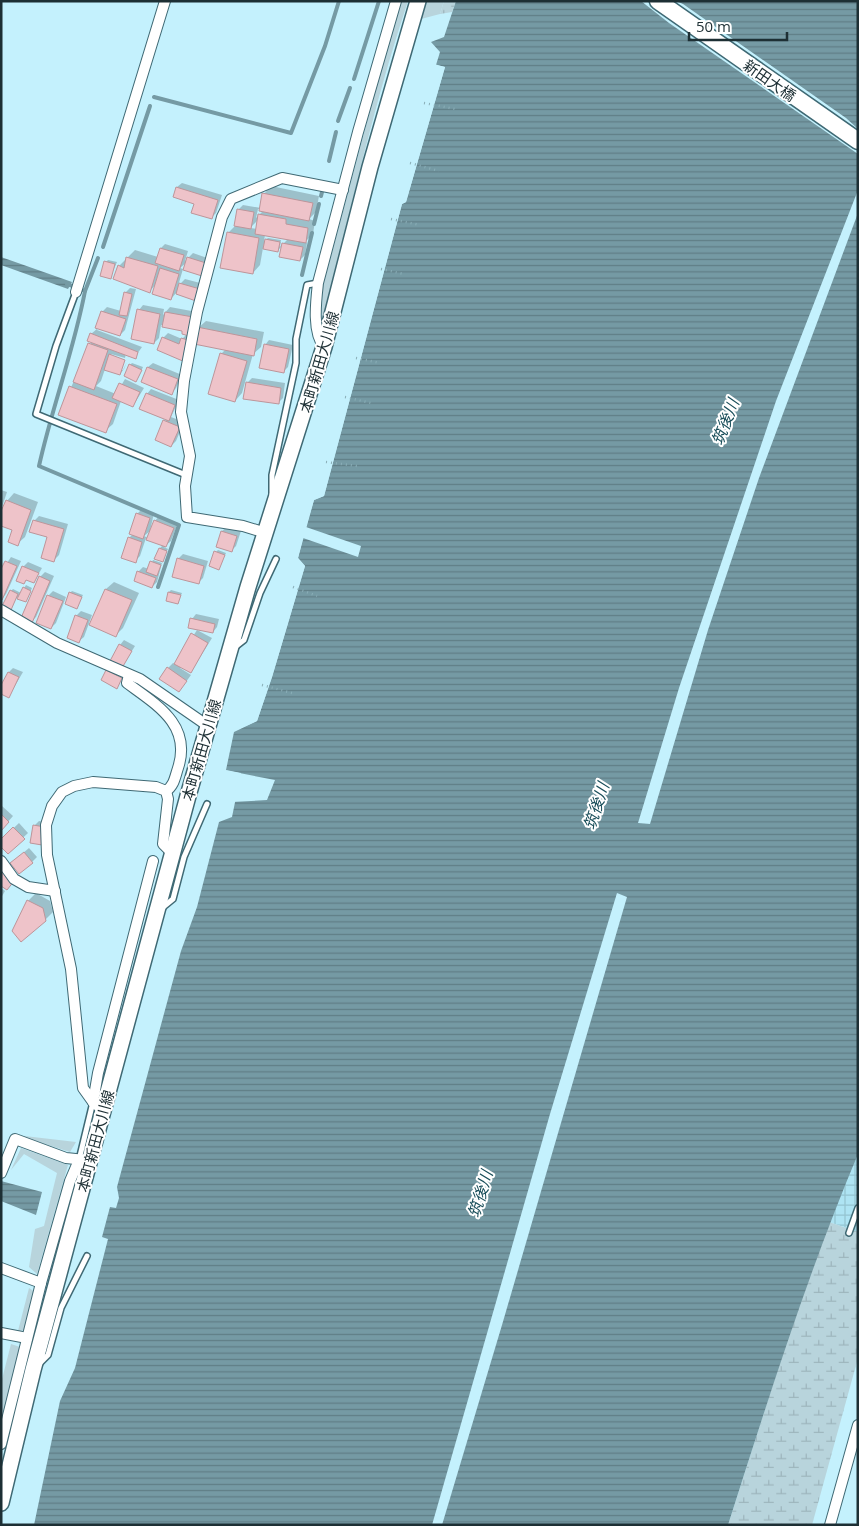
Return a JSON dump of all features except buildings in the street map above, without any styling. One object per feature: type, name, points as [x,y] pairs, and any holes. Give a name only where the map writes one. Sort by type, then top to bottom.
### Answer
[{"type":"main road","name":"本町新田大川線","points":[[1,1503],[11,1433],[33,1370],[98,1106],[158,912],[172,853],[229,653],[324,347],[370,167],[418,1]]},
{"type":"main road","name":"新田大橋","points":[[658,1],[858,141]]},
{"type":"street","points":[[76,292],[165,1]]},
{"type":"street","points":[[324,347],[318,339],[316,298],[318,283],[342,190],[396,1]]},
{"type":"street","points":[[266,533],[243,526],[187,517],[185,486],[190,456],[181,412],[192,335],[222,217],[230,199],[282,178],[342,190]]},
{"type":"street","points":[[1,610],[57,643],[140,679],[208,726]]},
{"type":"street","points":[[129,675],[127,683],[167,715],[178,728],[183,742],[181,758],[172,787],[166,791]]},
{"type":"street","points":[[98,1106],[83,1088],[71,968],[48,855],[46,825],[52,806],[62,792],[74,786],[93,782],[132,784],[156,787],[166,791]]},
{"type":"street","points":[[166,791],[168,799],[163,844],[172,853]]},
{"type":"street","points":[[98,1106],[98,1073],[153,861]]},
{"type":"street","points":[[1,862],[14,879],[28,887],[55,891]]},
{"type":"street","points":[[1,1173],[15,1139],[66,1158],[84,1160],[70,1182],[27,1338],[11,1433],[1,1444]]},
{"type":"street","points":[[1,1268],[41,1283]]},
{"type":"street","points":[[1,1333],[27,1338]]},
{"type":"street","points":[[830,1525],[858,1425]]},
{"type":"lane","points":[[277,498],[272,495],[272,475],[296,363],[296,339],[307,285],[318,283]]},
{"type":"lane","points":[[76,292],[56,346],[36,414],[187,475]]},
{"type":"lane","points":[[229,653],[244,640],[260,593],[276,559]]},
{"type":"lane","points":[[158,912],[173,899],[184,857],[207,804]]},
{"type":"lane","points":[[849,1233],[858,1208]]},
{"type":"lane","points":[[33,1370],[48,1354],[61,1308],[88,1256]]},
{"type":"path","points":[[424,103],[455,109]]},
{"type":"path","points":[[410,163],[439,171]]},
{"type":"path","points":[[391,220],[420,224]]},
{"type":"path","points":[[381,270],[404,274]]},
{"type":"path","points":[[356,358],[380,363]]},
{"type":"path","points":[[345,397],[370,402]]},
{"type":"path","points":[[326,462],[357,466]]},
{"type":"path","points":[[293,587],[317,596]]},
{"type":"path","points":[[262,685],[292,693]]},
{"type":"shaded area","points":[[858,1085],[858,1232],[829,1222]]},
{"type":"green space","points":[[402,1],[408,1],[372,124],[321,331],[323,286],[389,40]]},
{"type":"green space","points":[[427,1],[444,1],[440,14],[421,19]]},
{"type":"green space","points":[[444,1],[456,1],[452,12],[440,14]]},
{"type":"green space","points":[[16,1135],[76,1142],[70,1152]]},
{"type":"green space","points":[[21,1148],[68,1165],[37,1274],[29,1267],[35,1229],[44,1226],[57,1173],[24,1154],[11,1170]]},
{"type":"green space","points":[[829,1222],[858,1232],[858,1358],[812,1525],[728,1525],[793,1321]]},
{"type":"green space","points":[[29,1288],[35,1292],[26,1330],[18,1331]]},
{"type":"green space","points":[[11,1344],[20,1347],[1,1425],[1,1383]]},
{"type":"water","name":"筑後川","points":[[456,1],[858,1],[858,1154],[805,1292],[728,1525],[34,1525],[60,1401],[75,1368],[108,1239],[102,1237],[110,1207],[116,1208],[119,1198],[117,1187],[181,951],[197,907],[219,822],[232,817],[241,773],[226,770],[234,732],[257,721],[272,677],[305,566],[298,558],[314,500],[324,496],[402,204],[406,202],[445,67],[436,65],[440,52],[431,42],[444,37]]},
{"type":"water","points":[[1,257],[72,282],[68,289],[1,265]]},
{"type":"water","points":[[1,1181],[42,1192],[36,1215],[1,1201]]},
{"type":"pier","points":[[641,1],[676,1],[683,4],[846,118],[858,129],[858,154],[669,23]]},
{"type":"pier","points":[[434,64],[445,67],[406,202],[402,204],[324,496],[314,500],[306,527],[361,546],[358,557],[303,538],[298,558],[305,566],[257,721],[232,732],[255,719],[270,676],[302,566],[295,558],[311,499],[322,495],[400,203],[404,200],[442,69],[435,67]]},
{"type":"pier","points":[[858,190],[858,213],[759,478],[708,630],[650,824],[638,823],[679,688],[776,401]]},
{"type":"pier","points":[[224,770],[275,780],[267,800],[232,802],[239,775]]},
{"type":"pier","points":[[617,893],[627,897],[502,1325],[442,1525],[432,1525],[550,1114]]},
{"type":"waterway","points":[[154,97],[291,133],[325,46],[339,1]]},
{"type":"waterway","points":[[354,79],[379,1]]},
{"type":"waterway","points":[[338,121],[350,88]]},
{"type":"waterway","points":[[103,247],[150,106]]},
{"type":"waterway","points":[[329,161],[336,132]]},
{"type":"waterway","points":[[321,196],[322,192]]},
{"type":"waterway","points":[[314,224],[319,204]]},
{"type":"waterway","points":[[302,275],[312,233]]},
{"type":"waterway","points":[[85,291],[98,258]]},
{"type":"waterway","points":[[67,284],[85,291],[75,335],[39,466],[179,525],[158,587]]}]
